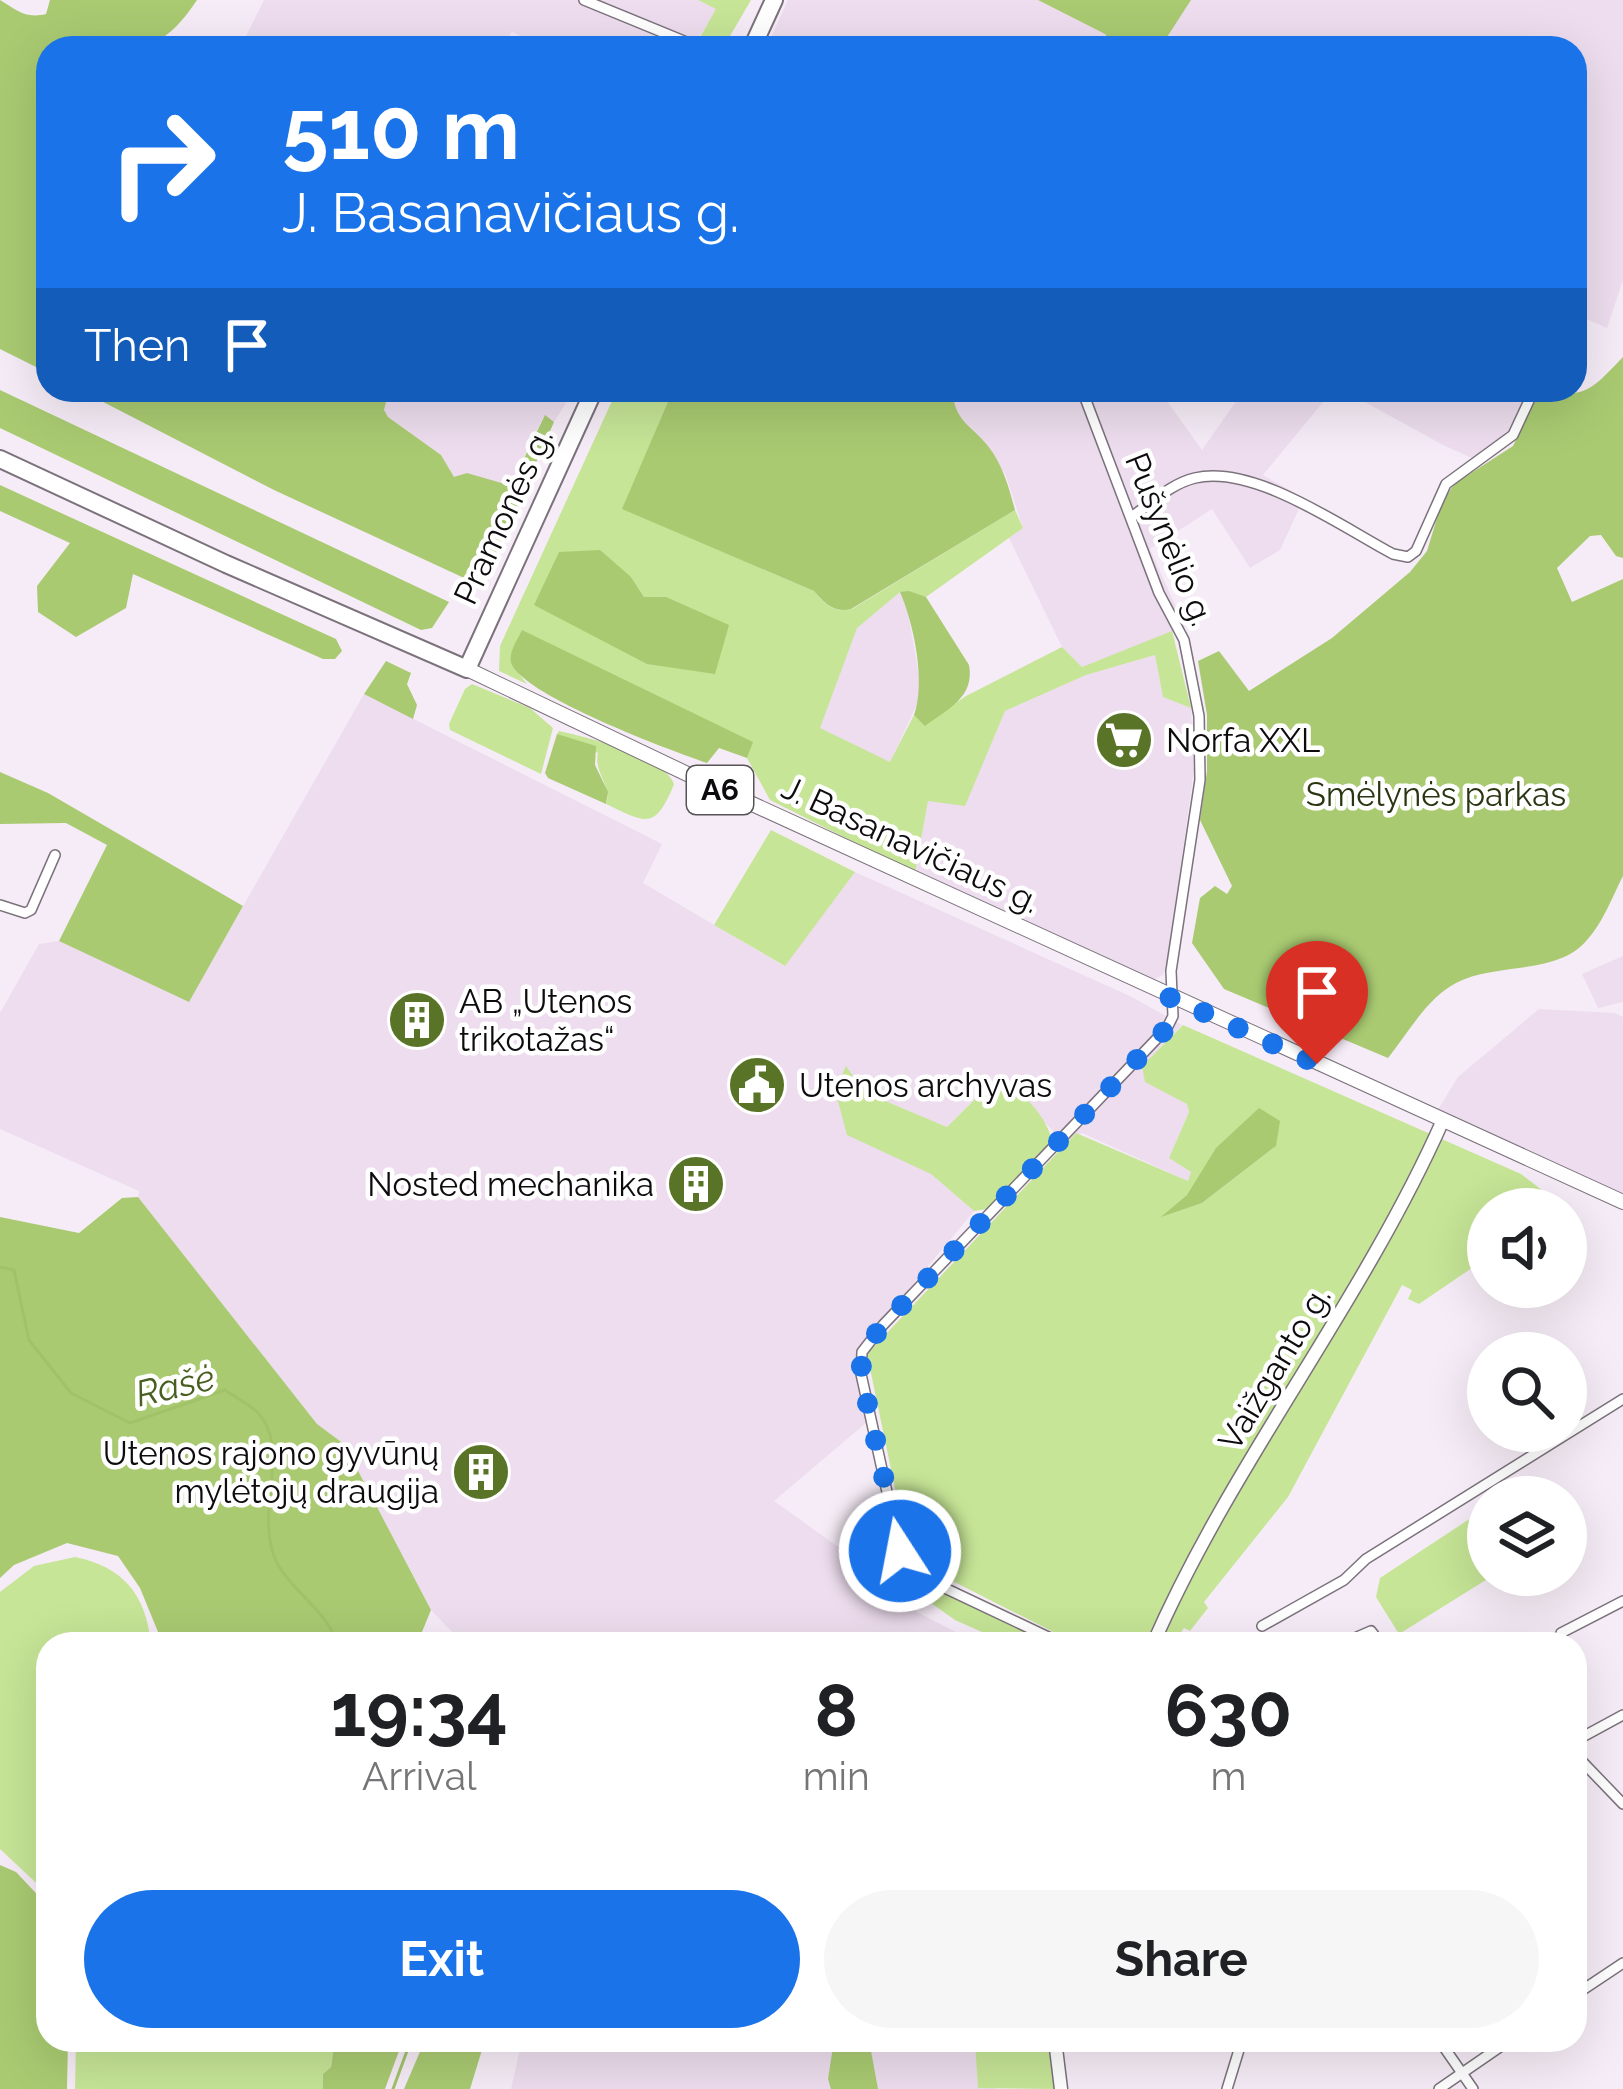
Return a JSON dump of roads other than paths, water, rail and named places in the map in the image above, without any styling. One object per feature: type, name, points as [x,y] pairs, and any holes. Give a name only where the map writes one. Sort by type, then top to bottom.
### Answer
[{"type":"highway","points":[[758,36],[774,0]]},
{"type":"highway","name":"Pramonės g.","points":[[467,669],[589,402]]},
{"type":"highway","name":"J. Basanavičiaus g.","points":[[0,459],[467,669]]},
{"type":"main road","name":"J. Basanavičiaus g.","points":[[467,669],[1623,1202]]},
{"type":"main road","name":"Vaižganto g.","points":[[1159,1632],[1207,1534],[1382,1240],[1443,1120]]},
{"type":"main road","points":[[1056,2052],[1061,2089]]},
{"type":"street","points":[[584,0],[672,36]]},
{"type":"street","name":"Pušynėlio g.","points":[[1038,1632],[913,1573],[900,1551],[861,1374],[862,1352],[883,1325],[1167,1028],[1173,1016],[1170,997],[1200,780],[1198,716],[1184,640],[1159,593],[1087,402]]},
{"type":"street","points":[[1131,517],[1176,484],[1199,476],[1237,479],[1264,486],[1393,554],[1408,557],[1416,551],[1446,484],[1513,435],[1528,402]]},
{"type":"street","points":[[0,904],[25,913],[31,910],[55,855]]},
{"type":"street","points":[[1262,1626],[1343,1580],[1366,1559],[1623,1399]]},
{"type":"street","points":[[1563,1632],[1623,1601]]},
{"type":"street","points":[[1587,1734],[1623,1714]]},
{"type":"street","points":[[1587,1766],[1623,1804]]},
{"type":"street","points":[[1587,1987],[1623,1963]]},
{"type":"street","points":[[1227,2089],[1238,2052]]},
{"type":"street","points":[[1447,2052],[1473,2089]]},
{"type":"street","points":[[1439,2089],[1493,2052]]},
{"type":"waterway","name":"Rašė","points":[[0,1267],[14,1270],[29,1340],[71,1393],[130,1423],[225,1390],[256,1411],[272,1443],[270,1544],[277,1563],[332,1632]]},
{"type":"waterway","name":"Rašė","points":[[393,2089],[407,2052]]},
{"type":"place","name":"Norfa XXL","points":[[1124,740]]},
{"type":"place","name":"AB „Utenos trikotažas“","points":[[417,1020]]},
{"type":"place","name":"Utenos archyvas","points":[[757,1085]]},
{"type":"place","name":"Nosted mechanika","points":[[696,1184]]},
{"type":"place","name":"Utenos rajono gyvūnų mylėtojų draugija","points":[[481,1472]]},
{"type":"park label","name":"Smėlynės parkas","points":[[1436,794]]}]
